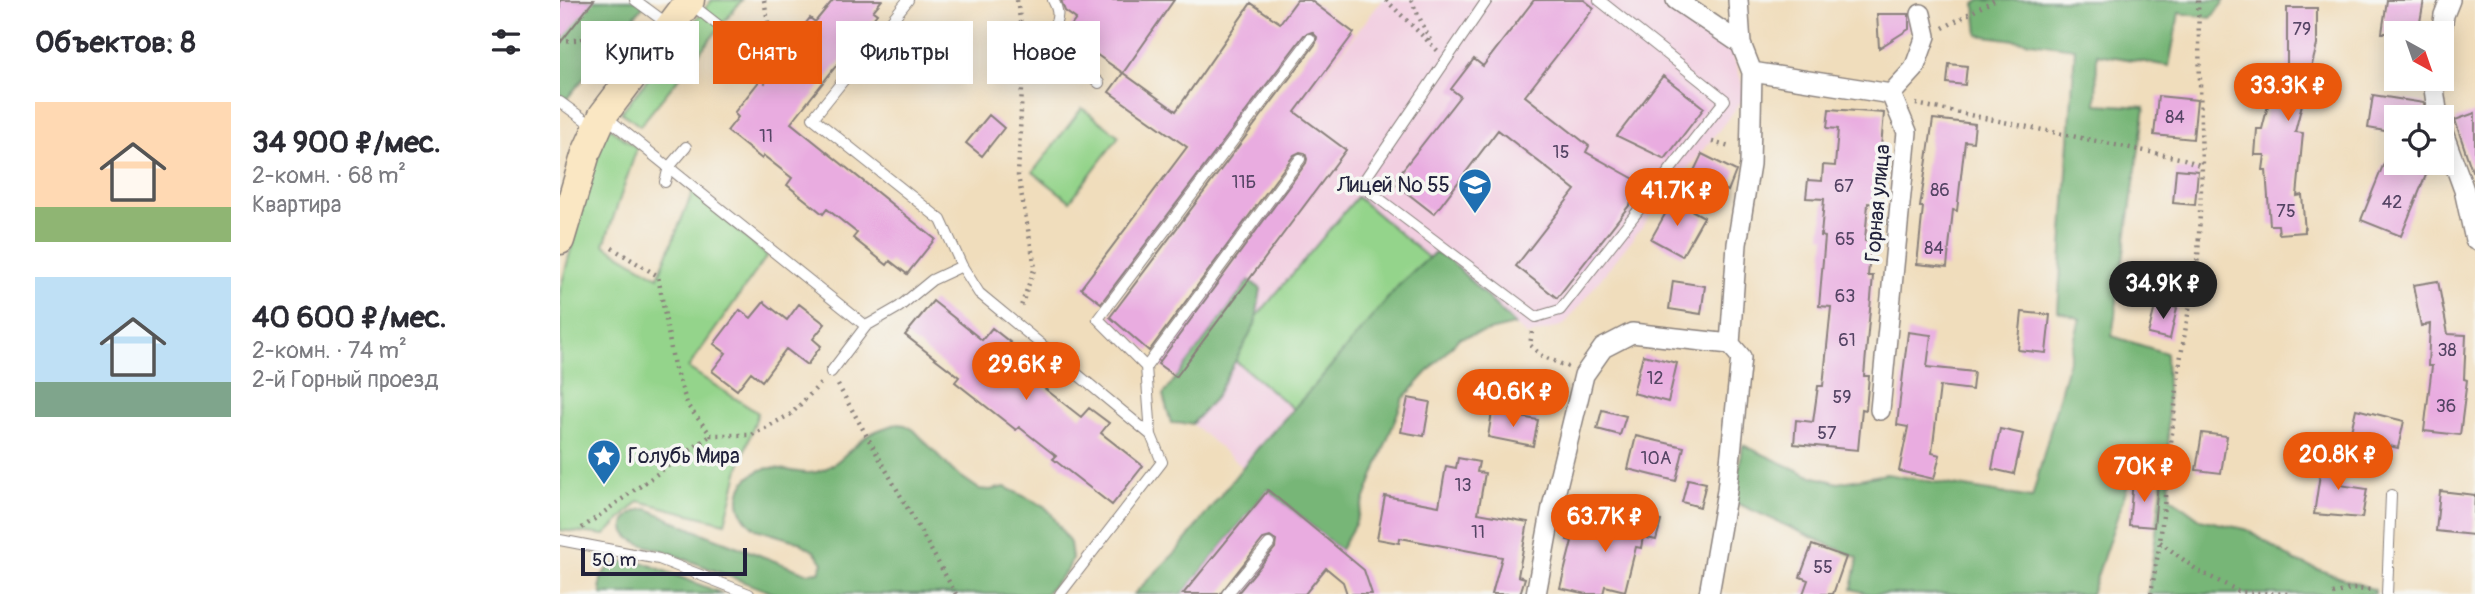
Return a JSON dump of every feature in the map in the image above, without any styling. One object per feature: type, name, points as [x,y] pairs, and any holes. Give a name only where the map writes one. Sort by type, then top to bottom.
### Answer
[{"type":"main road","points":[[673,21],[689,1]]},
{"type":"main road","points":[[560,240],[595,132],[629,84]]},
{"type":"street","points":[[1676,0],[1741,44]]},
{"type":"street","points":[[1730,344],[1737,244],[1750,164],[1752,72],[1741,44],[1738,0]]},
{"type":"street","points":[[2443,21],[2450,0]]},
{"type":"street","points":[[1752,72],[1891,94],[1914,69],[1927,36],[1921,14]]},
{"type":"street","name":"Горная улица","points":[[1880,410],[1907,132],[1891,94]]},
{"type":"street","points":[[2454,163],[2464,190],[2475,240]]},
{"type":"street","points":[[1536,594],[1552,507],[1584,375],[1603,348],[1632,333],[1730,344],[1741,357],[1727,491],[1709,594]]},
{"type":"lane","points":[[635,0],[664,21]]},
{"type":"lane","points":[[908,0],[813,118],[941,220],[962,266],[979,293],[1151,435]]},
{"type":"lane","points":[[1053,0],[1059,15],[1057,21]]},
{"type":"lane","points":[[1486,0],[1361,185],[1536,317],[1560,310],[1726,100],[1599,0]]},
{"type":"lane","points":[[689,1],[714,21]]},
{"type":"lane","points":[[1146,367],[1098,319],[1310,39]]},
{"type":"lane","points":[[560,102],[595,132],[669,167],[866,326]]},
{"type":"lane","points":[[665,182],[669,167],[686,147]]},
{"type":"lane","points":[[1060,594],[1162,462],[1151,435],[1146,367],[1300,159]]},
{"type":"lane","points":[[831,372],[866,326],[900,307],[932,280],[962,266]]},
{"type":"lane","points":[[2387,592],[2391,495]]},
{"type":"lane","points":[[562,540],[659,559],[749,594]]},
{"type":"lane","points":[[1227,594],[1269,544]]},
{"type":"path","points":[[764,0],[768,21]]},
{"type":"path","points":[[1015,322],[1035,267],[1018,176],[1024,44],[1017,0]]},
{"type":"path","points":[[1386,0],[1446,60]]},
{"type":"path","points":[[1411,0],[1432,44]]},
{"type":"path","points":[[1927,36],[1994,0]]},
{"type":"path","points":[[2151,594],[2160,542],[2180,362],[2198,257],[2202,166],[2198,0]]},
{"type":"path","points":[[560,41],[581,39]]},
{"type":"path","points":[[1891,94],[1919,106],[2184,159],[2202,166]]},
{"type":"path","points":[[1699,134],[1738,150],[1750,164]]},
{"type":"path","points":[[612,248],[658,275],[674,366],[688,406],[711,435]]},
{"type":"path","points":[[1536,317],[1530,345],[1542,356],[1584,375]]},
{"type":"path","points":[[562,540],[711,435],[752,435],[791,414],[831,372],[956,594]]},
{"type":"path","points":[[2160,542],[2197,569],[2239,592],[2292,594]]},
{"type":"path","points":[[2333,594],[2353,589],[2387,592]]},
{"type":"shaded area","name":"Лицей № 55","points":[[1382,0],[1659,0],[1731,48],[1746,96],[1564,325],[1527,336],[1515,325],[1459,338],[1403,399],[1355,524],[1340,550],[1192,424],[1176,377],[1346,151],[1295,112]]},
{"type":"green space","points":[[560,0],[648,0],[631,21],[581,21],[581,82],[565,101],[560,97]]},
{"type":"green space","points":[[712,0],[742,0],[725,21],[713,21],[713,36],[699,53],[699,21],[695,21]]},
{"type":"green space","points":[[1981,0],[2225,0],[2211,18],[2179,13],[2169,66],[2097,54],[2096,104],[2145,107],[2112,336],[2166,353],[2170,497],[2200,519],[2248,530],[2295,561],[2375,590],[2375,594],[2148,594],[2163,478],[2131,476],[2091,594],[1869,594],[1852,589],[1858,558],[1734,502],[1743,445],[1808,475],[1838,483],[1886,474],[2032,498],[2080,319],[2058,311],[2075,48],[1978,35],[1975,4]]},
{"type":"green space","points":[[644,84],[674,84],[640,126],[621,112]]},
{"type":"green space","points":[[1082,108],[1119,136],[1070,201],[1033,172]]},
{"type":"green space","points":[[607,126],[637,148],[604,245],[658,277],[693,191],[767,256],[688,368],[758,413],[740,465],[725,523],[639,501],[605,535],[560,530],[560,290],[597,152]]},
{"type":"green space","points":[[1357,197],[1444,271],[1314,426],[1226,353]]},
{"type":"green space","points":[[1435,252],[1451,261],[1515,325],[1459,338],[1403,399],[1355,524],[1340,550],[1268,490],[1183,594],[1134,594],[1176,552],[1257,449],[1398,286]]},
{"type":"green space","points":[[1249,280],[1261,289],[1255,325],[1215,398],[1192,424],[1171,423],[1163,395]]},
{"type":"green space","points":[[897,424],[914,430],[953,471],[979,489],[1005,487],[1044,506],[1050,512],[1070,543],[1072,558],[1068,569],[1045,594],[775,594],[641,544],[626,533],[624,527],[627,518],[637,511],[648,509],[694,530],[806,573],[819,572],[823,563],[815,552],[799,542],[756,529],[748,522],[740,506],[741,489],[752,475],[768,468],[805,473],[820,471],[836,463],[869,435]]},
{"type":"green space","points":[[637,560],[723,594],[602,594],[601,579],[609,568],[622,562]]},
{"type":"building","points":[[560,0],[594,0],[560,43]]},
{"type":"building","points":[[833,0],[882,0],[873,11],[877,14],[871,21],[836,21],[836,66],[822,84],[822,21],[816,21]]},
{"type":"building","points":[[1061,0],[1174,0],[1123,73],[1100,57],[1100,21],[1075,21],[1076,19],[1065,11]]},
{"type":"building","points":[[1297,0],[1310,0],[1354,33],[1295,112],[1346,150],[1176,377],[1158,364],[1306,163],[1305,153],[1294,155],[1149,351],[1110,317],[1316,43],[1317,37],[1312,32],[1304,35],[1101,303],[1081,288],[1187,147],[1109,92],[1123,73],[1176,111],[1251,3],[1280,23]]},
{"type":"building","points":[[1534,0],[1584,0],[1594,8],[1525,96],[1589,146],[1586,152],[1645,185],[1557,298],[1516,266],[1575,190],[1498,130],[1434,214],[1393,182],[1460,96],[1451,89],[1474,59],[1483,66]]},
{"type":"building","points":[[2387,0],[2424,0],[2420,21],[2384,21],[2382,33]]},
{"type":"building","points":[[2287,8],[2317,8],[2317,45],[2295,132],[2303,133],[2297,196],[2302,195],[2305,232],[2279,234],[2278,225],[2270,225],[2266,170],[2263,170],[2265,155],[2255,155],[2257,129],[2262,129],[2278,66],[2287,68]]},
{"type":"building","points":[[1877,14],[1909,14],[1909,29],[1879,48]]},
{"type":"building","points":[[1949,64],[1967,66],[1965,85],[1947,83]]},
{"type":"building","points":[[1663,76],[1704,108],[1665,159],[1617,136]]},
{"type":"building","points":[[757,84],[822,84],[791,123],[935,239],[907,274],[890,261],[887,265],[853,238],[857,233],[827,209],[823,214],[787,185],[792,178],[764,156],[762,159],[727,131],[738,117],[734,113]]},
{"type":"building","points":[[2373,95],[2424,103],[2384,105],[2384,131],[2368,128]]},
{"type":"building","points":[[2158,96],[2197,100],[2193,139],[2154,135]]},
{"type":"building","points":[[1829,109],[1884,113],[1879,170],[1883,171],[1881,192],[1877,192],[1876,204],[1868,203],[1865,241],[1871,242],[1868,276],[1873,276],[1864,376],[1869,376],[1858,450],[1794,444],[1796,420],[1813,422],[1818,386],[1823,386],[1831,307],[1819,306],[1825,237],[1821,236],[1824,199],[1806,198],[1808,180],[1822,181],[1823,165],[1835,166],[1838,129],[1827,128]]},
{"type":"building","points":[[2475,113],[2475,170],[2472,171],[2455,120]]},
{"type":"building","points":[[989,115],[1004,128],[982,156],[966,143]]},
{"type":"building","points":[[1933,119],[1975,124],[1973,142],[1965,141],[1957,211],[1953,210],[1947,267],[1917,264],[1923,207],[1920,207]]},
{"type":"building","points":[[1702,154],[1736,171],[1728,191],[1693,173]]},
{"type":"building","points":[[2384,163],[2384,175],[2426,175],[2401,236],[2361,220]]},
{"type":"building","points":[[2176,169],[2198,171],[2195,205],[2173,203]]},
{"type":"building","points":[[1673,200],[1704,217],[1682,256],[1651,239]]},
{"type":"building","points":[[1673,281],[1705,286],[1701,314],[1669,309]]},
{"type":"building","points":[[2438,281],[2448,334],[2466,335],[2464,379],[2467,380],[2460,435],[2424,431],[2432,366],[2428,366],[2430,324],[2421,326],[2413,285]]},
{"type":"building","points":[[933,301],[982,340],[992,328],[1011,343],[1002,355],[1081,417],[1089,408],[1109,423],[1101,433],[1143,466],[1112,505],[1053,459],[1056,456],[1019,427],[1016,430],[955,382],[959,377],[905,335]]},
{"type":"building","points":[[764,302],[787,320],[799,304],[825,324],[813,339],[821,346],[807,365],[786,349],[762,381],[751,372],[737,390],[712,371],[726,353],[714,344],[740,310],[751,318]]},
{"type":"building","points":[[2156,303],[2177,308],[2170,339],[2148,334]]},
{"type":"building","points":[[2022,312],[2050,315],[2046,353],[2018,350]]},
{"type":"building","points":[[1908,332],[1931,335],[1927,367],[1974,372],[1972,390],[1940,386],[1932,453],[1940,455],[1934,479],[1899,471],[1908,427],[1897,425]]},
{"type":"building","points":[[1643,355],[1677,363],[1668,402],[1633,393]]},
{"type":"building","points":[[1408,398],[1430,402],[1424,436],[1401,432]]},
{"type":"building","points":[[2356,409],[2404,421],[2398,448],[2350,436]]},
{"type":"building","points":[[1602,410],[1626,416],[1620,435],[1597,429]]},
{"type":"building","points":[[1492,412],[1538,420],[1533,446],[1488,437]]},
{"type":"building","points":[[2000,429],[2023,434],[2014,474],[1992,469]]},
{"type":"building","points":[[2202,433],[2227,436],[2221,473],[2196,470]]},
{"type":"building","points":[[1636,436],[1684,447],[1676,481],[1628,469]]},
{"type":"building","points":[[2323,454],[2344,458],[2340,485],[2367,489],[2362,518],[2314,514]]},
{"type":"building","points":[[1458,458],[1479,462],[1477,472],[1485,473],[1478,513],[1528,522],[1518,576],[1525,578],[1520,594],[1492,594],[1502,557],[1400,538],[1399,543],[1377,539],[1385,496],[1439,506],[1446,466],[1456,468]]},
{"type":"building","points":[[1688,479],[1706,483],[1700,507],[1682,502]]},
{"type":"building","points":[[2133,480],[2158,482],[2154,527],[2129,525]]},
{"type":"building","points":[[1268,490],[1364,570],[1372,594],[1347,594],[1343,582],[1326,568],[1305,594],[1237,594],[1275,548],[1276,541],[1270,537],[1263,539],[1220,594],[1183,594]]},
{"type":"building","points":[[2440,491],[2475,495],[2473,535],[2436,531]]},
{"type":"building","points":[[1622,511],[1661,521],[1656,540],[1643,537],[1641,548],[1636,547],[1625,591],[1605,586],[1603,594],[1587,594],[1560,588],[1572,541],[1567,540],[1571,522],[1617,533]]},
{"type":"building","points":[[1812,545],[1846,557],[1833,594],[1803,594],[1808,580],[1800,577]]},
{"type":"place","name":"Лицей № 55","points":[[1475,215]]},
{"type":"place","name":"Голубь Мира","points":[[604,486]]}]
